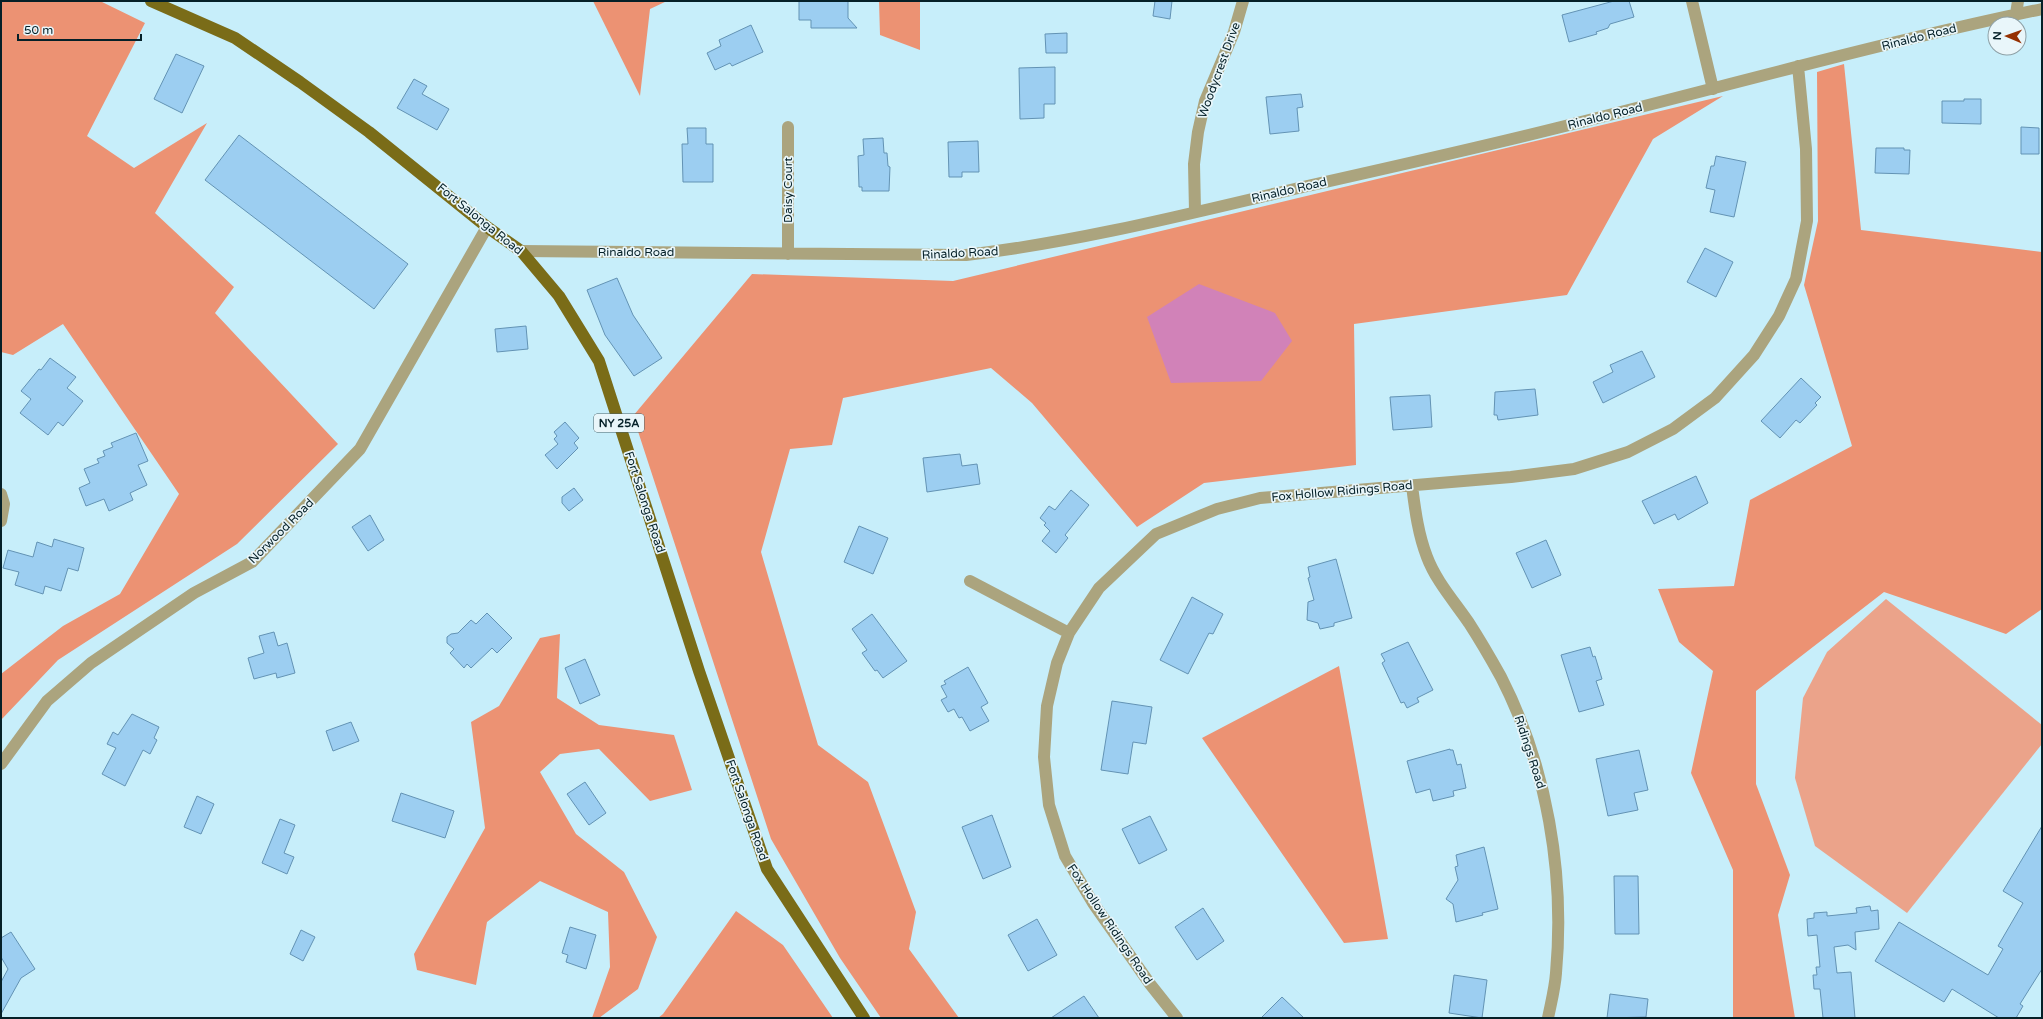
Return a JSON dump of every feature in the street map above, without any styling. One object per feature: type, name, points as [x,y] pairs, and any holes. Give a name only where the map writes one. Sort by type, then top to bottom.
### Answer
[{"type":"main road","name":"Fort Salonga Road","points":[[151,1],[235,38],[300,82],[369,132],[487,227],[521,251],[559,296],[599,361],[701,677],[767,869],[864,1018]]},
{"type":"street","name":"Woodycrest Drive","points":[[1195,211],[1194,164],[1198,132],[1205,101],[1234,32],[1243,1]]},
{"type":"street","points":[[1692,1],[1713,89]]},
{"type":"street","points":[[2016,14],[2018,1]]},
{"type":"street","name":"Rinaldo Road","points":[[521,251],[966,255],[1060,241],[1555,129],[1798,66],[2042,9]]},
{"type":"street","name":"Fox Hollow Ridings Road","points":[[1176,1018],[1093,903],[1065,856],[1049,805],[1044,757],[1047,706],[1057,663],[1069,633],[1099,588],[1156,534],[1217,509],[1260,498],[1412,486],[1574,469],[1628,452],[1673,429],[1720,393],[1754,355],[1779,316],[1796,279],[1807,221],[1806,149],[1798,66]]},
{"type":"street","name":"Daisy Court","points":[[788,127],[788,254]]},
{"type":"street","name":"Norwood Road","points":[[1,764],[47,702],[90,663],[194,593],[252,562],[360,449],[487,227]]},
{"type":"street","name":"Ridings Road","points":[[1412,486],[1418,524],[1427,557],[1442,586],[1469,623],[1501,677],[1523,725],[1541,783],[1552,843],[1558,900],[1556,974],[1548,1018]]},
{"type":"street","points":[[1,494],[4,504],[1,522]]},
{"type":"street","points":[[970,581],[1069,633]]},
{"type":"shaded area","points":[[1,1],[100,1],[145,23],[87,136],[134,168],[207,123],[155,213],[234,287],[215,313],[338,444],[237,544],[58,660],[1,720],[1,674],[63,626],[120,594],[179,494],[63,324],[13,355],[1,352]]},
{"type":"shaded area","points":[[593,1],[667,1],[650,9],[640,96]]},
{"type":"shaded area","points":[[879,1],[920,1],[920,50],[880,35]]},
{"type":"shaded area","points":[[1844,64],[1861,230],[2042,252],[2042,609],[2006,634],[1884,592],[1756,691],[1756,784],[1790,875],[1778,915],[1795,1018],[1733,1018],[1733,870],[1691,773],[1713,671],[1679,642],[1658,589],[1734,586],[1750,500],[1852,446],[1804,285],[1818,221],[1817,72]]},
{"type":"shaded area","points":[[1723,96],[1653,139],[1567,295],[1354,324],[1356,465],[1204,483],[1137,527],[1032,403],[991,368],[843,398],[832,445],[790,449],[761,552],[818,745],[868,782],[916,912],[909,949],[959,1018],[881,1018],[840,958],[771,839],[633,416],[752,274],[953,281]]},
{"type":"shaded area","points":[[1199,284],[1275,313],[1292,341],[1261,381],[1171,383],[1147,317]]},
{"type":"shaded area","points":[[1886,599],[2042,725],[2042,744],[1907,913],[1815,846],[1795,778],[1803,698],[1827,652]]},
{"type":"shaded area","points":[[560,634],[557,698],[599,725],[674,735],[692,790],[650,801],[599,749],[560,754],[540,772],[576,834],[624,872],[657,937],[638,989],[599,1018],[592,1018],[610,967],[608,912],[540,881],[487,922],[476,985],[417,970],[414,954],[485,828],[471,722],[499,706],[540,638]]},
{"type":"shaded area","points":[[1339,666],[1388,939],[1344,943],[1202,738]]},
{"type":"shaded area","points":[[736,911],[783,945],[833,1018],[658,1018],[663,1014]]},
{"type":"building","points":[[799,1],[848,1],[848,18],[857,28],[811,28],[811,20],[799,20]]},
{"type":"building","points":[[1155,1],[1172,1],[1170,19],[1153,16]]},
{"type":"building","points":[[1614,1],[1629,1],[1634,17],[1610,24],[1608,28],[1596,32],[1597,34],[1569,42],[1562,15]]},
{"type":"building","points":[[751,25],[763,52],[732,66],[730,63],[715,70],[707,53],[721,46],[719,40]]},
{"type":"building","points":[[1067,33],[1067,53],[1046,53],[1045,34]]},
{"type":"building","points":[[176,54],[204,66],[182,113],[154,99]]},
{"type":"building","points":[[1055,67],[1055,104],[1044,104],[1044,118],[1020,119],[1019,68]]},
{"type":"building","points":[[414,79],[427,86],[422,94],[449,109],[437,130],[397,108]]},
{"type":"building","points":[[1301,94],[1303,107],[1297,108],[1299,131],[1270,134],[1266,97]]},
{"type":"building","points":[[1964,99],[1981,99],[1981,124],[1942,123],[1942,101],[1964,101]]},
{"type":"building","points":[[2021,127],[2039,128],[2039,154],[2021,154]]},
{"type":"building","points":[[687,128],[706,128],[706,144],[713,144],[713,182],[683,182],[682,144],[688,144]]},
{"type":"building","points":[[239,135],[408,264],[374,309],[205,180]]},
{"type":"building","points":[[883,138],[884,153],[887,153],[888,166],[890,167],[889,191],[862,191],[862,187],[859,187],[858,156],[864,155],[863,139]]},
{"type":"building","points":[[978,141],[979,172],[962,172],[962,177],[949,177],[948,142]]},
{"type":"building","points":[[1876,148],[1904,148],[1904,150],[1910,150],[1909,174],[1875,173]]},
{"type":"building","points":[[1716,156],[1746,162],[1734,217],[1710,212],[1715,190],[1706,188],[1711,166],[1714,166]]},
{"type":"building","points":[[1705,248],[1733,262],[1716,297],[1687,282]]},
{"type":"building","points":[[617,278],[633,315],[662,358],[634,376],[605,335],[587,290]]},
{"type":"building","points":[[526,326],[528,349],[497,352],[495,329]]},
{"type":"building","points":[[1642,351],[1655,377],[1603,403],[1593,382],[1613,372],[1610,365]]},
{"type":"building","points":[[50,358],[76,377],[67,388],[83,401],[63,426],[58,422],[48,435],[20,413],[31,399],[21,391]]},
{"type":"building","points":[[1801,378],[1821,397],[1815,403],[1817,405],[1800,423],[1796,420],[1780,438],[1761,421]]},
{"type":"building","points":[[1535,389],[1538,415],[1498,420],[1497,415],[1494,415],[1495,392]]},
{"type":"building","points":[[1430,395],[1432,427],[1393,430],[1390,397]]},
{"type":"building","points":[[565,422],[579,438],[574,443],[578,448],[557,469],[545,455],[558,444],[554,439],[557,436],[554,432]]},
{"type":"building","points":[[136,433],[148,461],[138,465],[147,485],[130,493],[133,500],[109,511],[104,499],[86,506],[79,488],[90,483],[84,469],[99,463],[97,459],[105,456],[103,451],[113,447],[111,443]]},
{"type":"building","points":[[960,454],[962,466],[977,464],[980,484],[927,492],[923,458]]},
{"type":"building","points":[[1696,476],[1708,503],[1678,520],[1675,514],[1654,524],[1642,501]]},
{"type":"building","points":[[574,488],[583,500],[569,511],[562,503],[562,497]]},
{"type":"building","points":[[1071,490],[1089,505],[1065,535],[1068,538],[1056,553],[1042,541],[1050,531],[1044,525],[1046,523],[1040,518],[1049,506],[1055,510]]},
{"type":"building","points":[[370,515],[384,540],[368,551],[352,527]]},
{"type":"building","points":[[859,526],[888,538],[873,574],[844,562]]},
{"type":"building","points":[[54,539],[84,548],[78,571],[68,568],[61,591],[45,586],[43,594],[15,585],[19,572],[3,568],[8,550],[33,557],[37,542],[52,547]]},
{"type":"building","points":[[1546,540],[1561,575],[1532,588],[1516,553]]},
{"type":"building","points":[[1336,559],[1352,618],[1334,623],[1334,626],[1320,629],[1318,623],[1307,620],[1308,602],[1314,600],[1308,578],[1310,577],[1308,567]]},
{"type":"building","points":[[1192,597],[1223,614],[1213,634],[1209,633],[1188,674],[1160,660]]},
{"type":"building","points":[[487,613],[512,638],[497,653],[492,648],[471,668],[467,664],[464,668],[450,653],[454,649],[447,643],[447,637],[451,634],[458,633],[471,620],[476,624]]},
{"type":"building","points":[[872,614],[907,661],[883,678],[877,670],[875,671],[862,653],[867,650],[852,629]]},
{"type":"building","points":[[274,632],[278,646],[287,643],[295,673],[277,678],[276,673],[254,679],[248,658],[264,653],[259,636]]},
{"type":"building","points":[[1408,642],[1433,690],[1417,698],[1419,702],[1407,708],[1404,702],[1401,703],[1382,663],[1385,661],[1381,654]]},
{"type":"building","points":[[1590,647],[1593,657],[1595,656],[1602,679],[1596,681],[1604,705],[1579,712],[1561,655]]},
{"type":"building","points":[[585,659],[600,695],[580,704],[565,668]]},
{"type":"building","points":[[968,667],[988,703],[981,707],[989,721],[970,731],[962,717],[959,718],[954,709],[948,712],[941,700],[947,697],[941,686],[946,684],[944,681]]},
{"type":"building","points":[[1112,701],[1152,707],[1146,744],[1133,742],[1128,774],[1101,770]]},
{"type":"building","points":[[132,714],[159,727],[154,738],[157,740],[150,754],[143,750],[125,786],[102,774],[116,748],[107,744],[113,732],[118,735]]},
{"type":"building","points":[[351,722],[359,741],[333,751],[326,731]]},
{"type":"building","points":[[1450,749],[1453,750],[1457,765],[1461,764],[1466,788],[1453,791],[1454,796],[1433,801],[1430,789],[1416,793],[1407,761]]},
{"type":"building","points":[[1639,750],[1648,790],[1634,793],[1638,810],[1608,816],[1596,759]]},
{"type":"building","points":[[585,782],[606,813],[589,825],[567,794]]},
{"type":"building","points":[[401,793],[454,811],[445,838],[392,821]]},
{"type":"building","points":[[197,796],[214,804],[201,834],[184,827]]},
{"type":"building","points":[[992,815],[1011,867],[983,879],[962,827]]},
{"type":"building","points":[[1150,816],[1167,850],[1139,864],[1122,829]]},
{"type":"building","points":[[280,819],[295,825],[284,853],[294,857],[287,874],[262,863]]},
{"type":"building","points":[[2042,826],[2042,969],[2020,1004],[2023,1006],[2016,1018],[1999,1018],[1952,989],[1944,1002],[1875,961],[1899,922],[1988,975],[2003,949],[1998,946],[2023,903],[2003,891]]},
{"type":"building","points":[[1484,847],[1498,909],[1482,913],[1483,915],[1456,922],[1453,904],[1446,899],[1458,880],[1455,867],[1458,866],[1456,855]]},
{"type":"building","points":[[1614,876],[1638,876],[1639,934],[1615,934]]},
{"type":"building","points":[[1870,906],[1871,911],[1878,910],[1879,929],[1855,932],[1856,950],[1848,945],[1834,947],[1837,973],[1851,972],[1855,1018],[1823,1018],[1820,989],[1814,989],[1813,975],[1817,975],[1816,967],[1820,967],[1817,935],[1808,936],[1807,919],[1814,918],[1814,913],[1827,912],[1827,916],[1857,913],[1856,908]]},
{"type":"building","points":[[1203,908],[1224,941],[1197,960],[1175,927]]},
{"type":"building","points":[[1037,919],[1057,955],[1028,971],[1008,935]]},
{"type":"building","points":[[570,927],[596,935],[586,969],[566,962],[568,955],[562,953]]},
{"type":"building","points":[[301,930],[315,937],[303,961],[290,954]]},
{"type":"building","points":[[11,932],[35,969],[21,978],[1,1014],[1,982],[8,969],[1,957],[1,938]]},
{"type":"building","points":[[1454,975],[1487,980],[1482,1018],[1449,1013]]},
{"type":"building","points":[[1610,994],[1648,999],[1646,1017],[1607,1018]]},
{"type":"building","points":[[1084,996],[1099,1018],[1051,1018]]},
{"type":"building","points":[[1282,997],[1304,1018],[1261,1018]]}]
